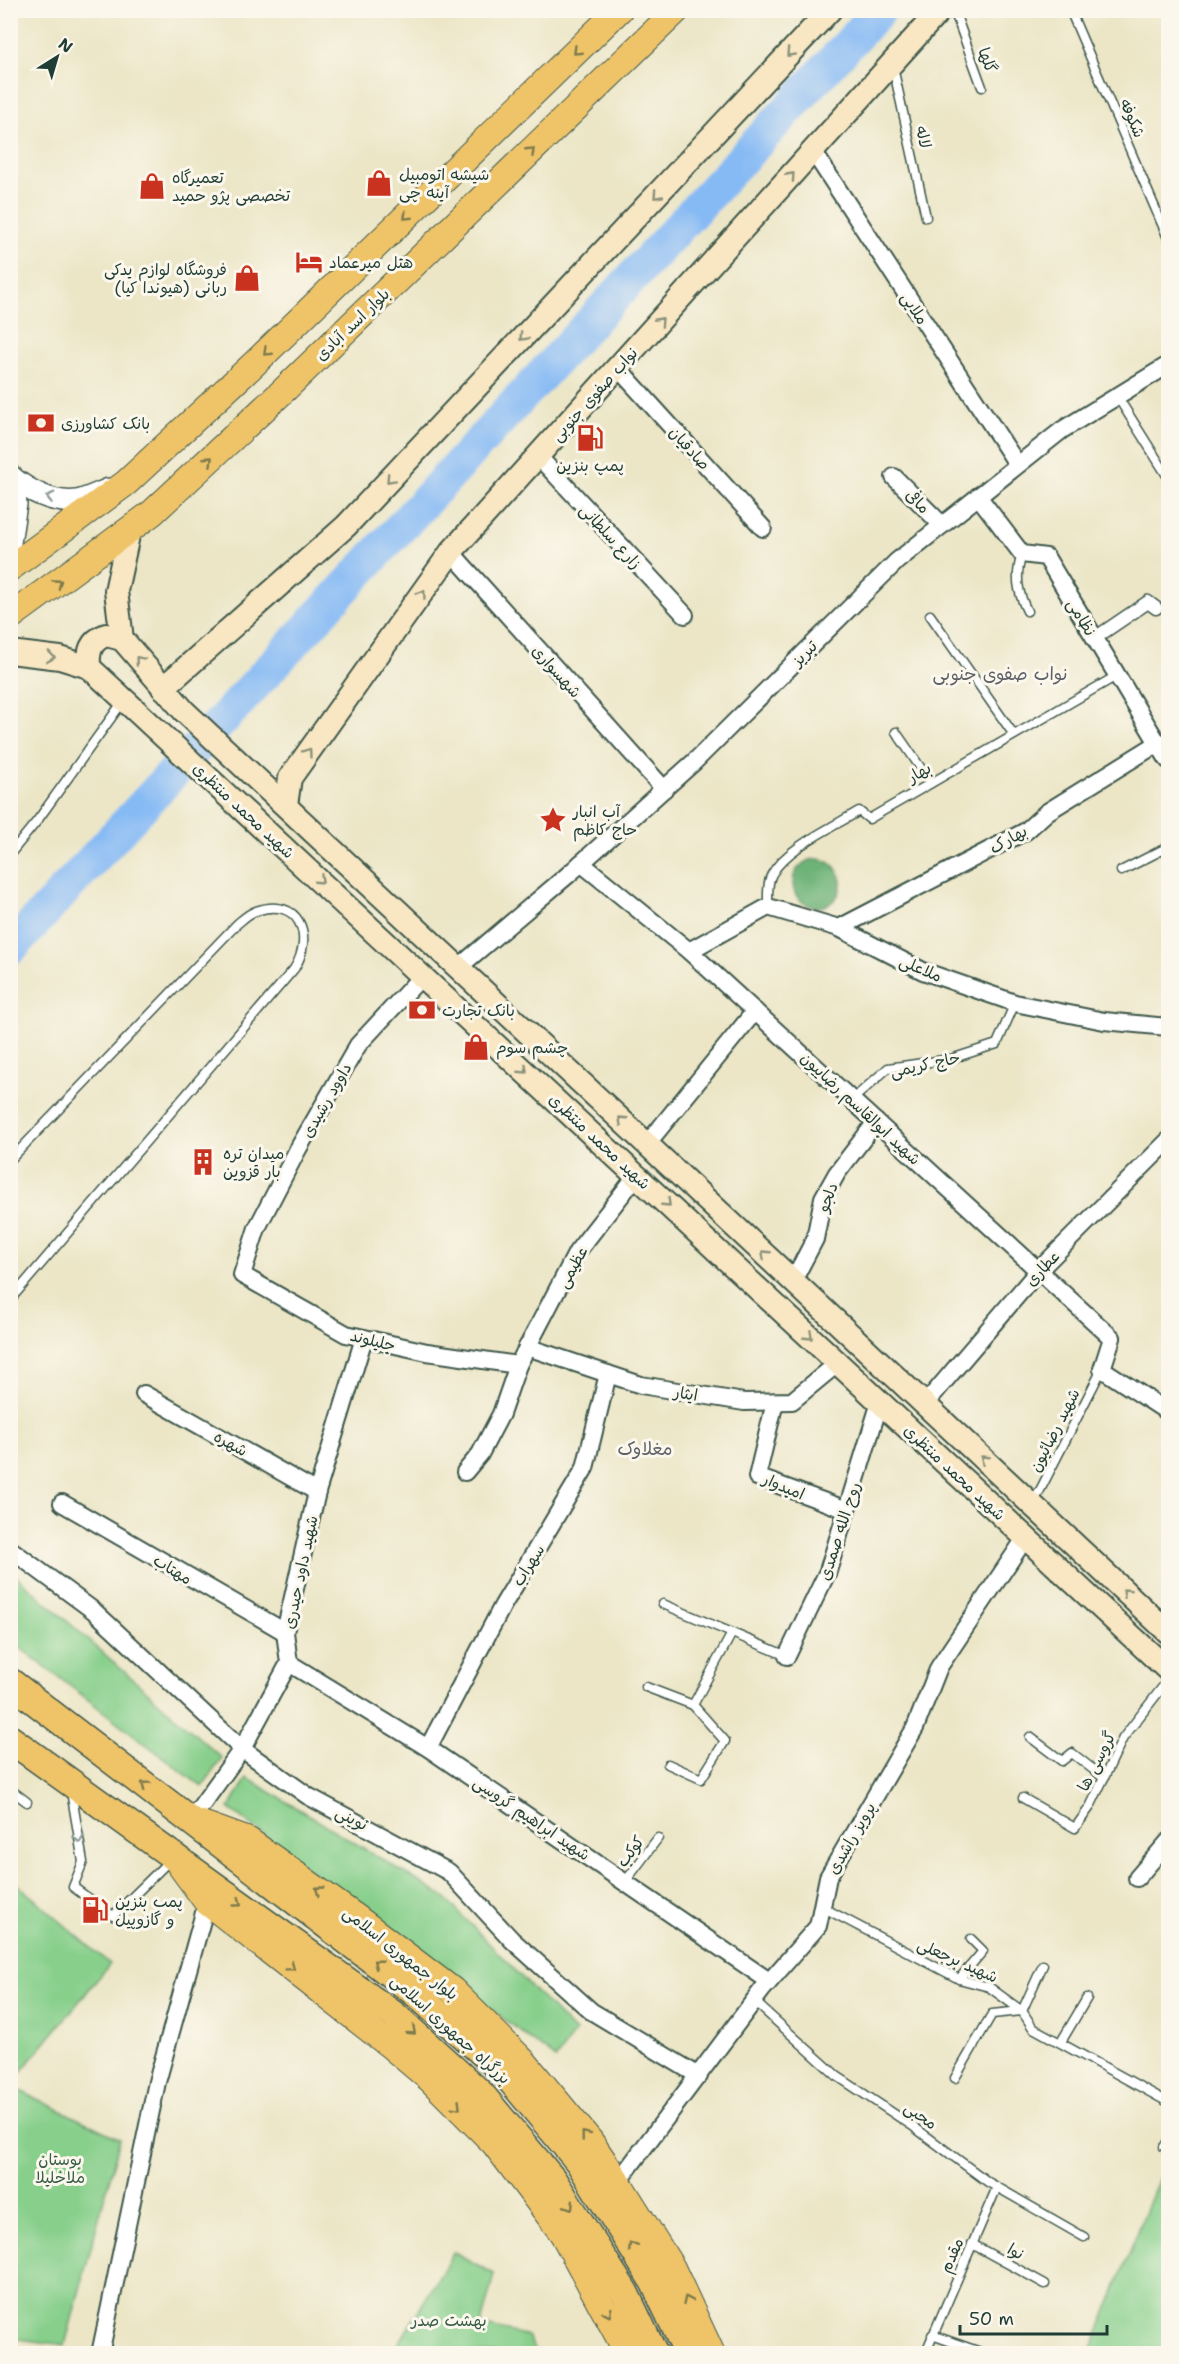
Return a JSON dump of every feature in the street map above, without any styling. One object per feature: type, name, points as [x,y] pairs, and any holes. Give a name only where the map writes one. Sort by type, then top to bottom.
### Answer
[{"type":"highway","name":"بلوار جمهوری اسلامی","points":[[10,1682],[191,1820]]},
{"type":"highway","points":[[10,1739],[174,1856]]},
{"type":"highway","name":"بزرگراه جمهوری اسلامی","points":[[191,1820],[414,1992],[504,2073],[579,2162],[654,2282],[688,2354]]},
{"type":"highway","name":"بزرگراه جمهوری اسلامی","points":[[174,1856],[394,2015],[480,2093],[553,2180],[625,2294],[654,2354]]},
{"type":"main road","points":[[10,568],[126,483],[619,10]]},
{"type":"main road","name":"بلوار اسد آبادی","points":[[10,617],[152,513],[282,392],[677,10]]},
{"type":"main road","points":[[169,683],[346,526],[831,10]]},
{"type":"main road","name":"نواب صفوی جنوبی","points":[[286,805],[290,778],[451,552],[940,10]]},
{"type":"main road","points":[[472,153],[485,174],[500,181]]},
{"type":"main road","points":[[428,195],[443,202],[456,224]]},
{"type":"main road","points":[[89,667],[89,653],[95,641],[106,635],[123,639],[117,591],[129,531]]},
{"type":"main road","name":"شهید محمد منتظری","points":[[123,639],[169,683],[188,707],[263,775],[286,805],[1168,1632]]},
{"type":"main road","name":"شهید محمد منتظری","points":[[10,652],[60,658],[89,667],[1168,1670]]},
{"type":"main road","points":[[263,775],[290,778]]},
{"type":"main road","name":"بلوار جمهوری اسلامی","points":[[191,1820],[249,1841],[452,1990],[525,2063],[590,2141],[618,2182],[672,2268],[712,2354]]},
{"type":"main road","points":[[174,1856],[207,1902],[393,2047],[431,2080],[494,2143],[563,2234],[628,2354]]},
{"type":"street","name":"ملایی","points":[[813,151],[1017,464]]},
{"type":"street","name":"تبریز","points":[[459,967],[664,789],[897,561],[1062,429],[1168,364]]},
{"type":"street","name":"صادقیان","points":[[618,368],[763,528]]},
{"type":"street","name":"زارع سلطانی","points":[[538,456],[685,615]]},
{"type":"street","points":[[11,477],[42,495],[76,501],[126,483]]},
{"type":"street","points":[[10,543],[16,504],[11,477]]},
{"type":"street","name":"مافی","points":[[894,477],[942,525]]},
{"type":"street","points":[[978,496],[1022,554]]},
{"type":"street","name":"شهسواری","points":[[451,552],[664,789]]},
{"type":"street","name":"نظامی","points":[[1022,554],[1046,557],[1118,675],[1164,739],[1168,760]]},
{"type":"street","points":[[1095,638],[1148,602],[1156,608]]},
{"type":"street","name":"بهارک","points":[[839,928],[1026,831],[1047,812],[1164,739]]},
{"type":"street","name":"شهید ابوالقاسم رضاییون","points":[[581,863],[689,951],[1112,1338],[1102,1369]]},
{"type":"street","points":[[689,951],[768,906]]},
{"type":"street","name":"ملاعلی","points":[[768,906],[839,928],[922,971],[1015,1003],[1104,1021],[1168,1028]]},
{"type":"street","name":"داوود رشیدی","points":[[242,1275],[257,1228],[298,1149],[358,1045],[422,975]]},
{"type":"street","points":[[648,1144],[755,1011]]},
{"type":"street","name":"دلجو","points":[[793,1281],[815,1239],[823,1198],[837,1173],[876,1122]]},
{"type":"street","name":"عطاری","points":[[925,1404],[1039,1270],[1168,1141]]},
{"type":"street","name":"عظیمی","points":[[465,1472],[480,1454],[501,1414],[518,1365],[578,1252],[637,1175]]},
{"type":"street","name":"جلیلوند","points":[[242,1275],[346,1334],[427,1353],[518,1365]]},
{"type":"street","name":"شهید داود حیدری","points":[[289,1663],[285,1632],[317,1492],[364,1338]]},
{"type":"street","name":"ایثار","points":[[527,1347],[641,1385],[744,1402],[792,1401],[838,1363]]},
{"type":"street","points":[[1102,1369],[1168,1412]]},
{"type":"street","name":"سهراب","points":[[428,1748],[503,1605],[585,1468],[608,1374]]},
{"type":"street","name":"شهره","points":[[144,1395],[317,1492]]},
{"type":"street","name":"امیدوار","points":[[775,1401],[757,1478],[847,1510]]},
{"type":"street","name":"روح الله صمدی","points":[[787,1656],[828,1571],[880,1402]]},
{"type":"street","name":"مهتاب","points":[[62,1503],[285,1632]]},
{"type":"street","name":"پرویز راشدی","points":[[618,2182],[754,2001],[818,1926],[828,1877],[915,1728],[939,1667],[1026,1537]]},
{"type":"street","name":"نوینی","points":[[10,1549],[94,1611],[242,1749],[308,1796],[449,1872],[512,1940],[591,2011],[699,2076]]},
{"type":"street","points":[[191,1820],[242,1749],[289,1663]]},
{"type":"street","name":"شهید ابراهیم گروسی","points":[[289,1663],[428,1748],[770,1981]]},
{"type":"street","points":[[1137,1878],[1167,1846]]},
{"type":"street","points":[[100,2354],[157,2082],[207,1902]]},
{"type":"lane","name":"گلها","points":[[954,10],[982,87]]},
{"type":"lane","name":"شکوفه","points":[[1070,10],[1168,238]]},
{"type":"lane","name":"لاله","points":[[893,63],[926,217]]},
{"type":"lane","points":[[1117,396],[1168,477]]},
{"type":"lane","points":[[1022,554],[1018,567],[1019,595],[1027,611]]},
{"type":"lane","points":[[930,615],[1014,735]]},
{"type":"lane","name":"بهار","points":[[768,906],[770,876],[781,861],[859,811],[869,819],[1118,675]]},
{"type":"lane","points":[[10,854],[37,821],[124,699]]},
{"type":"lane","points":[[896,732],[931,783]]},
{"type":"lane","points":[[1121,871],[1168,848]]},
{"type":"lane","points":[[10,1160],[237,924],[253,911],[272,907],[293,914],[303,926],[302,957],[294,969],[10,1300]]},
{"type":"lane","name":"حاج کریمی","points":[[852,1100],[888,1068],[951,1059],[997,1044],[1015,1003]]},
{"type":"lane","name":"شهید رضائیون","points":[[1032,1505],[1102,1369]]},
{"type":"lane","points":[[663,1604],[787,1656]]},
{"type":"lane","points":[[693,1705],[732,1633]]},
{"type":"lane","name":"گروسی ها","points":[[1023,1798],[1076,1828],[1090,1807],[1123,1738],[1168,1680]]},
{"type":"lane","points":[[646,1687],[693,1705],[725,1741],[701,1779],[668,1764]]},
{"type":"lane","points":[[1030,1737],[1062,1761],[1072,1753],[1104,1778]]},
{"type":"lane","points":[[69,1782],[83,1862],[73,1887],[113,1916],[174,1856]]},
{"type":"lane","points":[[10,1789],[27,1802]]},
{"type":"lane","name":"کوکب","points":[[625,1882],[658,1838]]},
{"type":"lane","name":"شهید برجعلی","points":[[822,1907],[959,1979],[989,1987],[1022,2011],[1033,2028],[1168,2102]]},
{"type":"lane","points":[[959,1979],[983,1951],[970,1939]]},
{"type":"lane","points":[[955,2078],[992,2014],[1022,2011],[1043,1965]]},
{"type":"lane","points":[[1061,2043],[1087,1998]]},
{"type":"lane","name":"محبی","points":[[754,2001],[837,2076],[997,2187],[1084,2237]]},
{"type":"lane","name":"مقدم","points":[[924,2354],[997,2187]]},
{"type":"lane","name":"نوا","points":[[972,2244],[1045,2284]]},
{"type":"lane","points":[[933,2335],[986,2354]]},
{"type":"green space","points":[[817,859],[834,866],[841,883],[834,900],[817,907],[800,900],[793,883],[800,866]]},
{"type":"green space","points":[[15,1575],[222,1758],[202,1787],[11,1641],[11,1587]]},
{"type":"green space","points":[[247,1778],[443,1896],[575,2032],[556,2059],[229,1808]]},
{"type":"green space","points":[[10,1878],[110,1964],[11,2084],[10,2084]]},
{"type":"green space","name":"بوستان ملاخلیلا","points":[[10,2086],[120,2139],[65,2345],[11,2338]]},
{"type":"green space","points":[[1163,2168],[1168,2170],[1168,2353],[1090,2353]]},
{"type":"green space","name":"بهشت صدر","points":[[454,2252],[494,2274],[481,2325],[528,2336],[536,2353],[393,2353]]},
{"type":"waterway","points":[[10,949],[880,10]]},
{"type":"place","name":"شیشه اتومبیل آینه چی","points":[[379,183]]},
{"type":"place","name":"تعمیرگاه تخصصی پژو حمید","points":[[152,186]]},
{"type":"place","name":"هتل میرعماد","points":[[309,262]]},
{"type":"place","name":"فروشگاه لوازم یدکی ربانی (هیوندا کیا)","points":[[247,278]]},
{"type":"place","name":"بانک کشاورزی","points":[[41,423]]},
{"type":"place","name":"پمپ بنزین","points":[[590,438]]},
{"type":"place","name":"آب انبار حاج کاظم","points":[[553,820]]},
{"type":"place","name":"بانک تجارت","points":[[422,1010]]},
{"type":"place","name":"چشم سوم","points":[[476,1047]]},
{"type":"place","name":"میدان تره بار قزوین","points":[[203,1162]]},
{"type":"place","name":"پمپ بنزین و گازوپیل","points":[[95,1910]]},
{"type":"district","name":"نواب صفوی جنوبی","points":[[1000,674]]},
{"type":"district","name":"مغلاوک","points":[[645,1449]]}]
